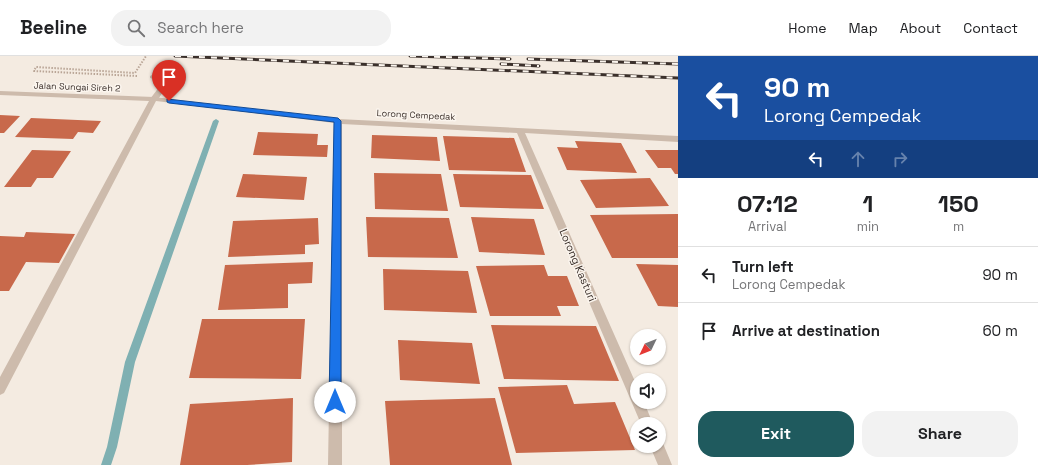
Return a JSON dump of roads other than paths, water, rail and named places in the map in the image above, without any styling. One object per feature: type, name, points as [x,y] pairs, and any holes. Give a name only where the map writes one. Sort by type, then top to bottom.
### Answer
[{"type":"street","points":[[0,389],[154,99],[167,81],[152,77]]},
{"type":"street","name":"Jalan Sungai Sireh 2","points":[[0,93],[154,99]]},
{"type":"street","name":"Lorong Cempedak","points":[[154,99],[338,121],[678,139]]},
{"type":"street","points":[[334,465],[338,121]]},
{"type":"street","name":"Lorong Kasturi","points":[[520,130],[630,385]]},
{"type":"street","points":[[660,453],[665,465]]},
{"type":"waterway","points":[[106,465],[112,447],[130,362],[216,121]]},
{"type":"railway","points":[[175,56],[678,78]]},
{"type":"railway","points":[[410,56],[510,59]]},
{"type":"railway","points":[[528,59],[678,64]]},
{"type":"railway","points":[[501,64],[539,66]]}]
